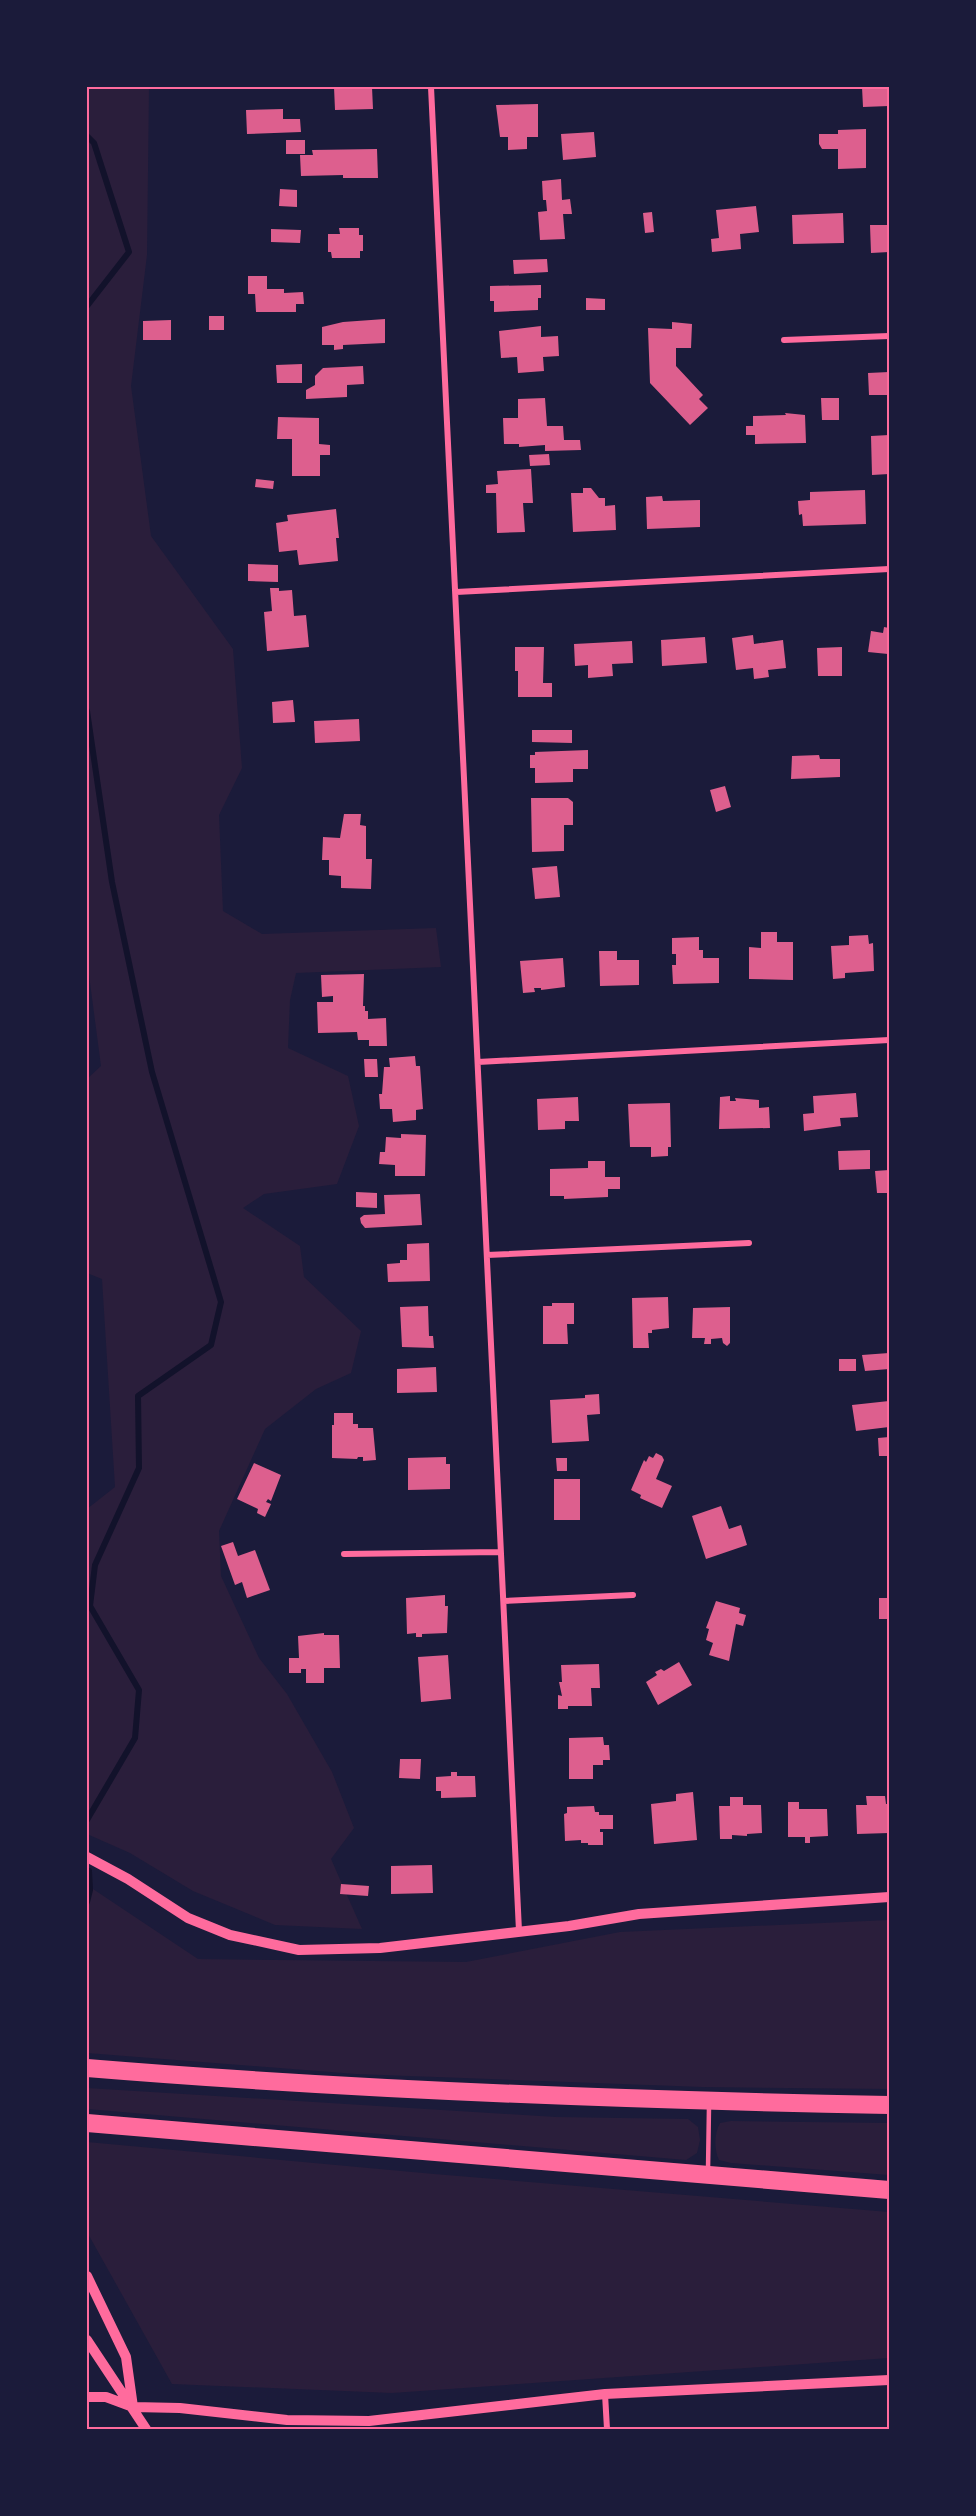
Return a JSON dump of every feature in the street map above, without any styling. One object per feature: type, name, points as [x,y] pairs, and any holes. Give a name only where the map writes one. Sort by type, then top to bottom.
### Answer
[{"type":"highway","points":[[87,2068],[299,2084],[515,2096],[889,2105]]},
{"type":"highway","points":[[87,2123],[889,2190]]},
{"type":"street","points":[[431,87],[519,1931]]},
{"type":"street","points":[[784,340],[889,336]]},
{"type":"street","points":[[456,591],[889,569]]},
{"type":"street","points":[[478,1062],[889,1040]]},
{"type":"street","points":[[487,1255],[749,1243]]},
{"type":"street","points":[[344,1554],[500,1552]]},
{"type":"street","points":[[504,1601],[633,1595]]},
{"type":"street","points":[[87,1857],[128,1879],[188,1918],[230,1935],[299,1950],[380,1948],[639,1914],[889,1897]]},
{"type":"street","points":[[87,2276],[126,2357],[133,2407]]},
{"type":"street","points":[[87,2340],[92,2351],[133,2407],[146,2429]]},
{"type":"street","points":[[87,2397],[106,2397],[133,2407],[180,2408],[284,2424],[369,2421],[604,2394],[889,2380]]},
{"type":"street","points":[[604,2394],[607,2429]]},
{"type":"lane","points":[[707,2175],[710,2102]]},
{"type":"shaded area","points":[[87,87],[149,87],[147,255],[131,386],[151,536],[233,649],[242,768],[219,815],[223,911],[262,934],[436,928],[441,967],[296,973],[290,1000],[288,1048],[348,1076],[359,1126],[337,1184],[264,1194],[243,1208],[300,1246],[304,1277],[361,1331],[351,1373],[316,1389],[265,1429],[219,1531],[221,1576],[259,1658],[287,1694],[332,1772],[354,1828],[331,1859],[362,1929],[275,1925],[193,1891],[130,1853],[87,1834],[87,1509],[115,1487],[102,1279],[87,1273],[87,1079],[101,1066],[87,960]]},
{"type":"shaded area","points":[[87,1885],[198,1959],[466,1962],[620,1932],[889,1920],[889,2089],[702,2087],[356,2074],[87,2053]]},
{"type":"shaded area","points":[[87,2088],[556,2117],[688,2119],[698,2127],[700,2140],[697,2153],[686,2160],[87,2109]]},
{"type":"shaded area","points":[[731,2121],[889,2123],[889,2175],[731,2163],[719,2160],[716,2146],[717,2132],[720,2123]]},
{"type":"shaded area","points":[[87,2142],[889,2212],[889,2358],[392,2393],[172,2384],[87,2232]]},
{"type":"building","points":[[334,87],[372,87],[373,109],[335,110]]},
{"type":"building","points":[[862,87],[889,87],[889,106],[863,107]]},
{"type":"building","points":[[538,104],[538,137],[527,137],[527,149],[508,150],[508,137],[500,137],[496,105]]},
{"type":"building","points":[[283,109],[283,119],[300,119],[301,132],[247,134],[246,110]]},
{"type":"building","points":[[866,129],[866,168],[838,169],[838,149],[822,149],[819,144],[819,134],[838,134],[838,130]]},
{"type":"building","points":[[594,132],[596,157],[563,160],[561,134]]},
{"type":"building","points":[[286,140],[305,140],[305,154],[286,154]]},
{"type":"building","points":[[377,149],[378,178],[343,178],[343,175],[301,176],[300,155],[313,155],[312,150]]},
{"type":"building","points":[[561,179],[562,200],[570,199],[572,214],[563,214],[565,239],[540,240],[538,212],[547,211],[546,200],[543,200],[542,181]]},
{"type":"building","points":[[280,189],[297,190],[297,207],[279,206]]},
{"type":"building","points":[[756,206],[759,232],[740,234],[741,249],[712,252],[711,239],[719,238],[716,210]]},
{"type":"building","points":[[652,212],[654,232],[645,233],[643,213]]},
{"type":"building","points":[[843,213],[844,243],[793,244],[792,215]]},
{"type":"building","points":[[870,225],[889,225],[889,252],[871,253]]},
{"type":"building","points":[[339,228],[359,228],[359,235],[363,235],[363,251],[360,251],[360,258],[332,258],[331,252],[328,252],[328,234],[340,234]]},
{"type":"building","points":[[271,229],[301,230],[300,243],[271,242]]},
{"type":"building","points":[[547,259],[548,272],[514,274],[513,260]]},
{"type":"building","points":[[248,276],[267,276],[267,289],[284,289],[284,293],[303,292],[304,304],[296,304],[296,312],[256,312],[255,294],[248,294]]},
{"type":"building","points":[[541,285],[538,310],[494,312],[494,301],[490,301],[490,286]]},
{"type":"building","points":[[586,298],[605,299],[605,310],[586,310]]},
{"type":"building","points":[[209,316],[224,316],[224,330],[209,330]]},
{"type":"building","points":[[385,319],[385,343],[343,345],[343,349],[334,350],[334,345],[322,345],[322,327],[343,322]]},
{"type":"building","points":[[171,320],[171,340],[143,340],[143,321]]},
{"type":"building","points":[[672,322],[692,324],[691,348],[676,348],[676,366],[703,395],[699,399],[708,408],[690,425],[650,383],[648,328],[672,329]]},
{"type":"building","points":[[541,326],[541,337],[558,336],[559,356],[543,357],[544,371],[518,373],[517,357],[501,358],[499,331]]},
{"type":"building","points":[[302,364],[302,383],[277,383],[276,365]]},
{"type":"building","points":[[363,366],[364,384],[347,385],[347,397],[306,399],[306,390],[315,385],[315,376],[323,368]]},
{"type":"building","points":[[889,372],[889,395],[869,395],[868,373]]},
{"type":"building","points":[[545,398],[547,426],[563,426],[564,440],[580,440],[581,450],[545,451],[545,445],[519,447],[519,444],[504,444],[503,418],[518,418],[518,399]]},
{"type":"building","points":[[821,398],[839,398],[839,420],[822,420]]},
{"type":"building","points":[[785,413],[805,415],[806,443],[755,444],[755,435],[746,435],[746,426],[753,426],[753,416],[786,415]]},
{"type":"building","points":[[278,417],[319,418],[319,444],[330,445],[330,455],[320,455],[320,476],[292,476],[292,439],[277,439]]},
{"type":"building","points":[[889,435],[889,474],[872,475],[871,436]]},
{"type":"building","points":[[549,454],[550,465],[530,466],[529,455]]},
{"type":"building","points":[[531,469],[533,503],[523,503],[525,532],[497,533],[496,493],[486,493],[486,485],[498,484],[497,471]]},
{"type":"building","points":[[256,479],[274,481],[273,489],[255,487]]},
{"type":"building","points":[[583,488],[591,488],[599,498],[605,498],[605,506],[615,505],[616,530],[573,532],[571,493],[583,493]]},
{"type":"building","points":[[865,490],[866,524],[803,526],[798,501],[810,500],[810,492]]},
{"type":"building","points":[[662,496],[663,501],[700,500],[700,527],[647,529],[646,497]]},
{"type":"building","points":[[336,509],[339,538],[336,538],[338,561],[299,565],[297,550],[279,552],[276,523],[288,521],[287,515]]},
{"type":"building","points":[[248,564],[278,565],[278,582],[248,581]]},
{"type":"building","points":[[270,588],[279,588],[279,591],[292,590],[294,616],[306,615],[309,647],[267,651],[264,612],[272,611]]},
{"type":"building","points":[[884,627],[889,628],[888,654],[868,652],[871,631],[883,633]]},
{"type":"building","points":[[753,635],[754,644],[783,640],[786,668],[768,670],[769,677],[754,679],[753,668],[736,670],[732,638]]},
{"type":"building","points":[[705,637],[707,663],[662,666],[661,640]]},
{"type":"building","points":[[632,641],[633,663],[612,664],[613,676],[588,678],[588,665],[575,666],[574,644]]},
{"type":"building","points":[[515,647],[544,647],[543,683],[552,683],[552,697],[518,697]]},
{"type":"building","points":[[842,647],[842,676],[818,676],[817,648]]},
{"type":"building","points":[[293,700],[295,722],[273,723],[272,702]]},
{"type":"building","points":[[359,719],[360,741],[315,743],[314,721]]},
{"type":"building","points":[[532,730],[572,730],[572,743],[532,742]]},
{"type":"building","points":[[588,750],[588,769],[573,769],[573,782],[535,783],[535,768],[530,768],[530,755],[535,755],[535,752]]},
{"type":"building","points":[[819,755],[820,759],[840,759],[840,777],[791,779],[792,756]]},
{"type":"building","points":[[725,786],[731,807],[716,812],[710,790]]},
{"type":"building","points":[[531,798],[568,798],[573,802],[573,825],[564,825],[564,851],[532,852]]},
{"type":"building","points":[[344,814],[361,814],[360,825],[366,826],[366,859],[372,859],[371,889],[341,888],[341,876],[329,875],[329,860],[322,860],[323,837],[340,838]]},
{"type":"building","points":[[557,866],[560,897],[535,899],[532,868]]},
{"type":"building","points":[[761,932],[777,932],[777,942],[793,942],[793,980],[749,979],[749,947],[761,948]]},
{"type":"building","points":[[868,935],[869,944],[873,943],[874,971],[845,973],[845,978],[833,979],[831,946],[849,945],[849,936]]},
{"type":"building","points":[[699,937],[699,950],[703,950],[703,958],[719,958],[719,983],[673,984],[672,965],[676,965],[676,954],[672,954],[672,938]]},
{"type":"building","points":[[599,951],[617,951],[617,960],[639,960],[639,985],[600,986]]},
{"type":"building","points":[[563,958],[565,987],[541,990],[541,988],[534,988],[535,992],[523,993],[520,961]]},
{"type":"building","points":[[364,974],[363,1006],[365,1006],[365,1011],[368,1011],[368,1019],[386,1018],[387,1046],[369,1046],[369,1040],[358,1040],[357,1032],[318,1033],[317,1002],[333,1002],[333,996],[322,997],[321,975]]},
{"type":"building","points":[[415,1056],[416,1066],[420,1066],[423,1109],[416,1110],[416,1120],[393,1122],[392,1109],[380,1109],[379,1094],[382,1094],[384,1067],[390,1067],[389,1058]]},
{"type":"building","points":[[364,1059],[377,1059],[378,1077],[365,1077]]},
{"type":"building","points":[[856,1093],[858,1117],[840,1118],[841,1126],[804,1131],[803,1114],[814,1113],[813,1096]]},
{"type":"building","points":[[730,1096],[730,1101],[736,1101],[735,1098],[759,1100],[759,1108],[769,1107],[770,1128],[719,1129],[720,1097]]},
{"type":"building","points":[[578,1097],[579,1121],[565,1121],[565,1129],[538,1130],[537,1099]]},
{"type":"building","points":[[670,1103],[671,1147],[668,1147],[668,1156],[651,1157],[651,1147],[630,1147],[628,1104]]},
{"type":"building","points":[[401,1134],[426,1135],[425,1176],[395,1176],[395,1165],[379,1164],[380,1152],[385,1152],[386,1137],[401,1138]]},
{"type":"building","points":[[870,1150],[870,1169],[839,1170],[838,1151]]},
{"type":"building","points":[[588,1161],[605,1161],[605,1177],[620,1177],[620,1189],[608,1189],[608,1197],[564,1199],[564,1196],[550,1196],[550,1169],[588,1168]]},
{"type":"building","points":[[889,1170],[889,1193],[877,1193],[875,1171]]},
{"type":"building","points":[[356,1192],[377,1193],[377,1208],[356,1207]]},
{"type":"building","points":[[420,1194],[422,1225],[365,1228],[361,1223],[360,1218],[364,1215],[385,1214],[384,1195]]},
{"type":"building","points":[[429,1243],[430,1281],[388,1282],[387,1264],[407,1260],[407,1244]]},
{"type":"building","points":[[668,1297],[669,1328],[652,1330],[652,1333],[648,1333],[649,1348],[633,1348],[632,1298]]},
{"type":"building","points":[[552,1303],[574,1303],[574,1324],[567,1324],[568,1344],[543,1344],[543,1306],[552,1306]]},
{"type":"building","points":[[428,1306],[429,1336],[433,1336],[434,1348],[402,1347],[400,1307]]},
{"type":"building","points":[[730,1307],[730,1343],[727,1346],[723,1343],[722,1338],[711,1339],[711,1344],[704,1344],[705,1338],[692,1338],[693,1308]]},
{"type":"building","points":[[889,1353],[889,1369],[865,1371],[862,1355]]},
{"type":"building","points":[[839,1359],[856,1359],[856,1371],[839,1371]]},
{"type":"building","points":[[436,1367],[437,1392],[397,1393],[397,1369]]},
{"type":"building","points":[[599,1394],[600,1414],[587,1415],[589,1441],[552,1443],[550,1400],[585,1398],[585,1395]]},
{"type":"building","points":[[889,1401],[889,1427],[856,1431],[852,1405]]},
{"type":"building","points":[[334,1413],[353,1413],[353,1424],[358,1424],[358,1428],[373,1428],[376,1460],[363,1461],[363,1457],[357,1459],[332,1458]]},
{"type":"building","points":[[889,1437],[889,1456],[879,1456],[878,1438]]},
{"type":"building","points":[[656,1453],[664,1460],[656,1479],[672,1486],[662,1508],[640,1498],[641,1495],[631,1490],[644,1460],[646,1462],[649,1456],[653,1458]]},
{"type":"building","points":[[446,1457],[446,1464],[450,1464],[450,1489],[408,1490],[408,1458]]},
{"type":"building","points":[[556,1458],[567,1458],[567,1471],[557,1471]]},
{"type":"building","points":[[254,1463],[281,1475],[271,1501],[268,1499],[266,1502],[271,1504],[265,1517],[257,1513],[258,1509],[237,1499]]},
{"type":"building","points":[[554,1479],[580,1479],[580,1520],[554,1520]]},
{"type":"building","points":[[721,1506],[729,1529],[741,1525],[747,1545],[706,1559],[692,1516]]},
{"type":"building","points":[[233,1542],[238,1556],[255,1550],[270,1590],[247,1598],[242,1582],[235,1585],[221,1546]]},
{"type":"building","points":[[445,1595],[445,1606],[448,1606],[447,1633],[422,1634],[422,1637],[416,1637],[416,1633],[407,1634],[406,1598]]},
{"type":"building","points":[[879,1598],[889,1598],[889,1619],[879,1619]]},
{"type":"building","points":[[716,1601],[740,1608],[739,1613],[746,1615],[743,1626],[736,1624],[729,1661],[709,1655],[713,1643],[706,1640],[709,1629],[706,1628]]},
{"type":"building","points":[[324,1633],[324,1635],[339,1635],[340,1668],[324,1668],[324,1683],[306,1683],[306,1669],[301,1669],[301,1673],[289,1673],[289,1658],[299,1658],[298,1636]]},
{"type":"building","points":[[448,1655],[451,1699],[421,1702],[418,1657]]},
{"type":"building","points":[[679,1662],[692,1685],[658,1705],[646,1682],[657,1675],[655,1672],[661,1669],[664,1671]]},
{"type":"building","points":[[599,1664],[600,1688],[591,1688],[592,1706],[568,1706],[568,1709],[558,1709],[558,1695],[562,1696],[559,1682],[562,1682],[561,1665]]},
{"type":"building","points":[[603,1737],[604,1745],[609,1745],[610,1760],[603,1760],[603,1765],[593,1765],[593,1779],[569,1779],[569,1738]]},
{"type":"building","points":[[400,1759],[421,1759],[420,1779],[399,1778]]},
{"type":"building","points":[[451,1772],[457,1772],[457,1776],[475,1776],[476,1797],[441,1798],[441,1791],[436,1791],[436,1777],[451,1776]]},
{"type":"building","points":[[693,1792],[697,1840],[654,1844],[651,1804],[676,1801],[676,1794]]},
{"type":"building","points":[[866,1796],[885,1796],[886,1804],[889,1804],[889,1833],[857,1834],[856,1805],[867,1805]]},
{"type":"building","points":[[730,1797],[743,1797],[743,1805],[761,1805],[762,1833],[747,1834],[747,1836],[732,1835],[732,1839],[720,1839],[719,1806],[730,1806]]},
{"type":"building","points":[[788,1802],[799,1802],[799,1809],[827,1809],[828,1836],[810,1837],[810,1843],[805,1843],[805,1837],[788,1837]]},
{"type":"building","points":[[594,1806],[595,1812],[599,1812],[599,1815],[613,1815],[613,1829],[600,1829],[600,1832],[603,1832],[603,1845],[588,1845],[588,1843],[581,1843],[581,1840],[565,1841],[564,1814],[567,1813],[567,1807]]},
{"type":"building","points":[[432,1865],[433,1893],[391,1894],[391,1866]]},
{"type":"building","points":[[341,1884],[369,1886],[368,1896],[340,1894]]},
{"type":"waterway","points":[[87,136],[94,143],[129,252],[87,306]]},
{"type":"waterway","points":[[87,711],[112,882],[152,1072],[221,1302],[211,1345],[138,1396],[139,1468],[95,1565],[90,1606],[139,1690],[135,1738],[87,1820]]},
{"type":"waterway","points":[[87,1902],[90,1890],[89,1871]]}]
